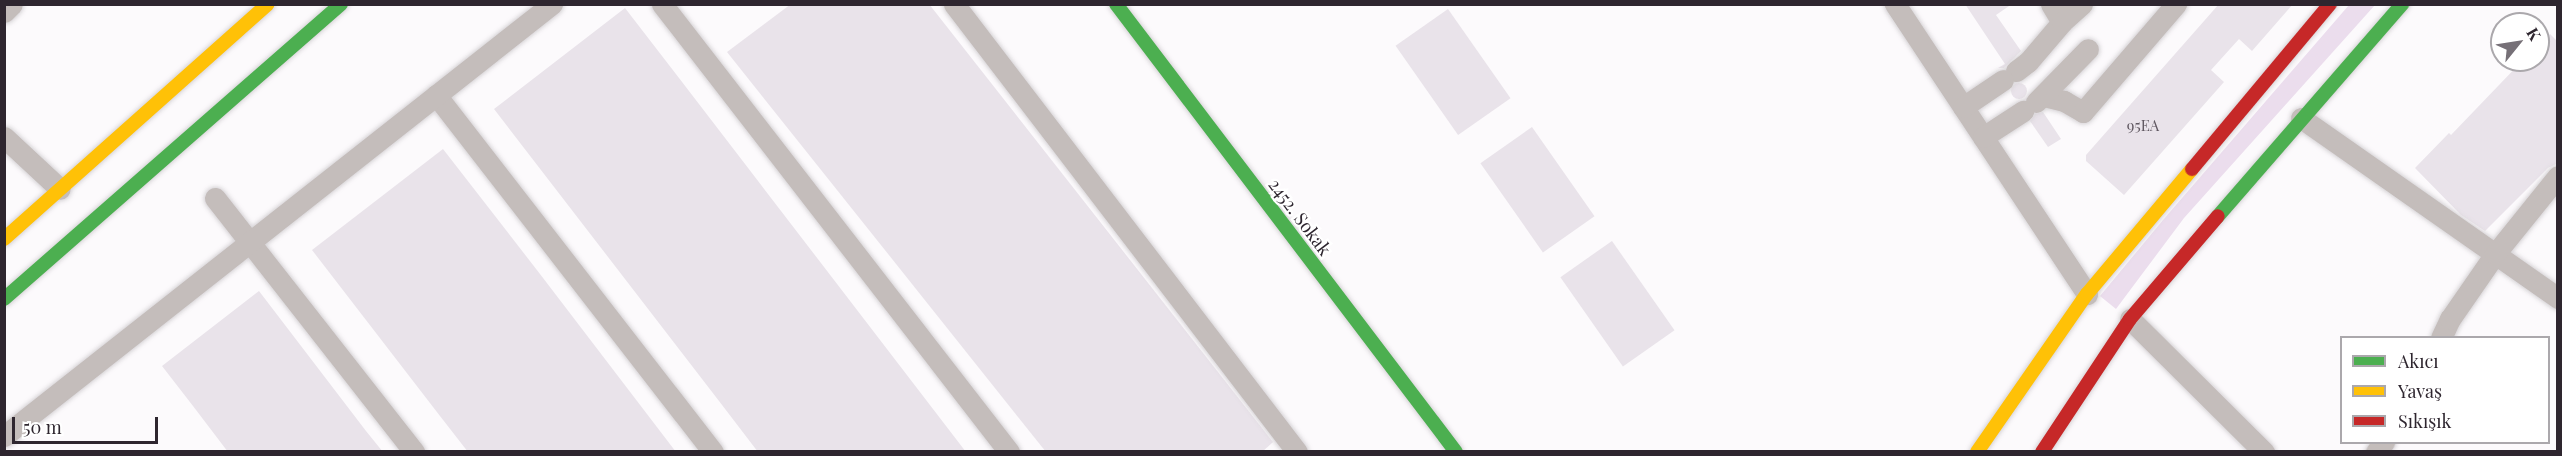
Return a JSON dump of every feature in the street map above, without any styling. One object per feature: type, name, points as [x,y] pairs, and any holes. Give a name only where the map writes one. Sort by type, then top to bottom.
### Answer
[{"type":"main road","points":[[242,4],[252,18]]},
{"type":"main road","points":[[4,239],[268,4]]},
{"type":"main road","points":[[4,298],[341,4]]},
{"type":"main road","name":"2452. Sokak","points":[[1116,4],[1456,452]]},
{"type":"main road","points":[[1977,452],[2087,294],[2330,4]]},
{"type":"main road","points":[[2044,451],[2130,319],[2301,118],[2402,4]]},
{"type":"street","points":[[4,12],[12,4]]},
{"type":"street","points":[[4,436],[552,4]]},
{"type":"street","points":[[662,4],[1009,452]]},
{"type":"street","points":[[954,4],[1297,452]]},
{"type":"street","points":[[1895,4],[2087,294]]},
{"type":"street","points":[[1963,107],[2028,62],[2057,13],[2082,4]]},
{"type":"street","points":[[2034,103],[2064,101],[2083,112],[2176,4]]},
{"type":"street","points":[[1983,137],[2034,103],[2088,49]]},
{"type":"street","points":[[436,95],[713,452]]},
{"type":"street","points":[[2301,118],[2558,298]]},
{"type":"street","points":[[4,136],[60,189]]},
{"type":"street","points":[[2442,336],[2450,319],[2495,254],[2558,176]]},
{"type":"street","points":[[215,198],[414,452]]},
{"type":"street","points":[[2130,319],[2264,452]]},
{"type":"shaded area","points":[[2349,5],[2375,5],[2184,218],[2116,309],[2100,296]]},
{"type":"building","points":[[791,4],[929,4],[1273,442],[1262,452],[1046,452],[727,52]]},
{"type":"building","points":[[1965,4],[2012,4],[1996,15],[2021,51],[2004,68],[1998,68],[2005,64]]},
{"type":"building","points":[[2219,4],[2293,4],[2252,51],[2239,39],[2211,70],[2224,82],[2124,195],[2086,161],[2086,155]]},
{"type":"building","points":[[625,8],[966,452],[758,452],[494,109]]},
{"type":"building","points":[[1448,9],[1511,98],[1458,135],[1396,46]]},
{"type":"building","points":[[2550,34],[2558,42],[2558,163],[2548,168],[2485,231],[2461,215],[2415,168],[2449,133],[2451,135],[2511,72],[2550,72]]},
{"type":"building","points":[[2016,83],[2022,83],[2027,91],[2025,97],[2016,99],[2011,94],[2011,88]]},
{"type":"building","points":[[2043,112],[2061,139],[2048,147],[2030,121],[2035,114]]},
{"type":"building","points":[[1532,127],[1595,216],[1543,252],[1480,163]]},
{"type":"building","points":[[443,149],[676,452],[468,452],[312,250]]},
{"type":"building","points":[[1612,241],[1675,330],[1623,366],[1560,277]]},
{"type":"building","points":[[259,291],[383,452],[228,452],[162,366]]},
{"type":"traffic: fast","points":[[4,299],[341,4]]},
{"type":"traffic: fast","points":[[1116,4],[1456,452]]},
{"type":"traffic: fast","points":[[2218,216],[2402,4]]},
{"type":"traffic: slow","points":[[4,239],[268,4]]},
{"type":"traffic: slow","points":[[1977,452],[2087,294],[2192,169]]},
{"type":"traffic: jam","points":[[2192,169],[2330,4]]},
{"type":"traffic: jam","points":[[2042,452],[2130,319],[2218,216]]}]
